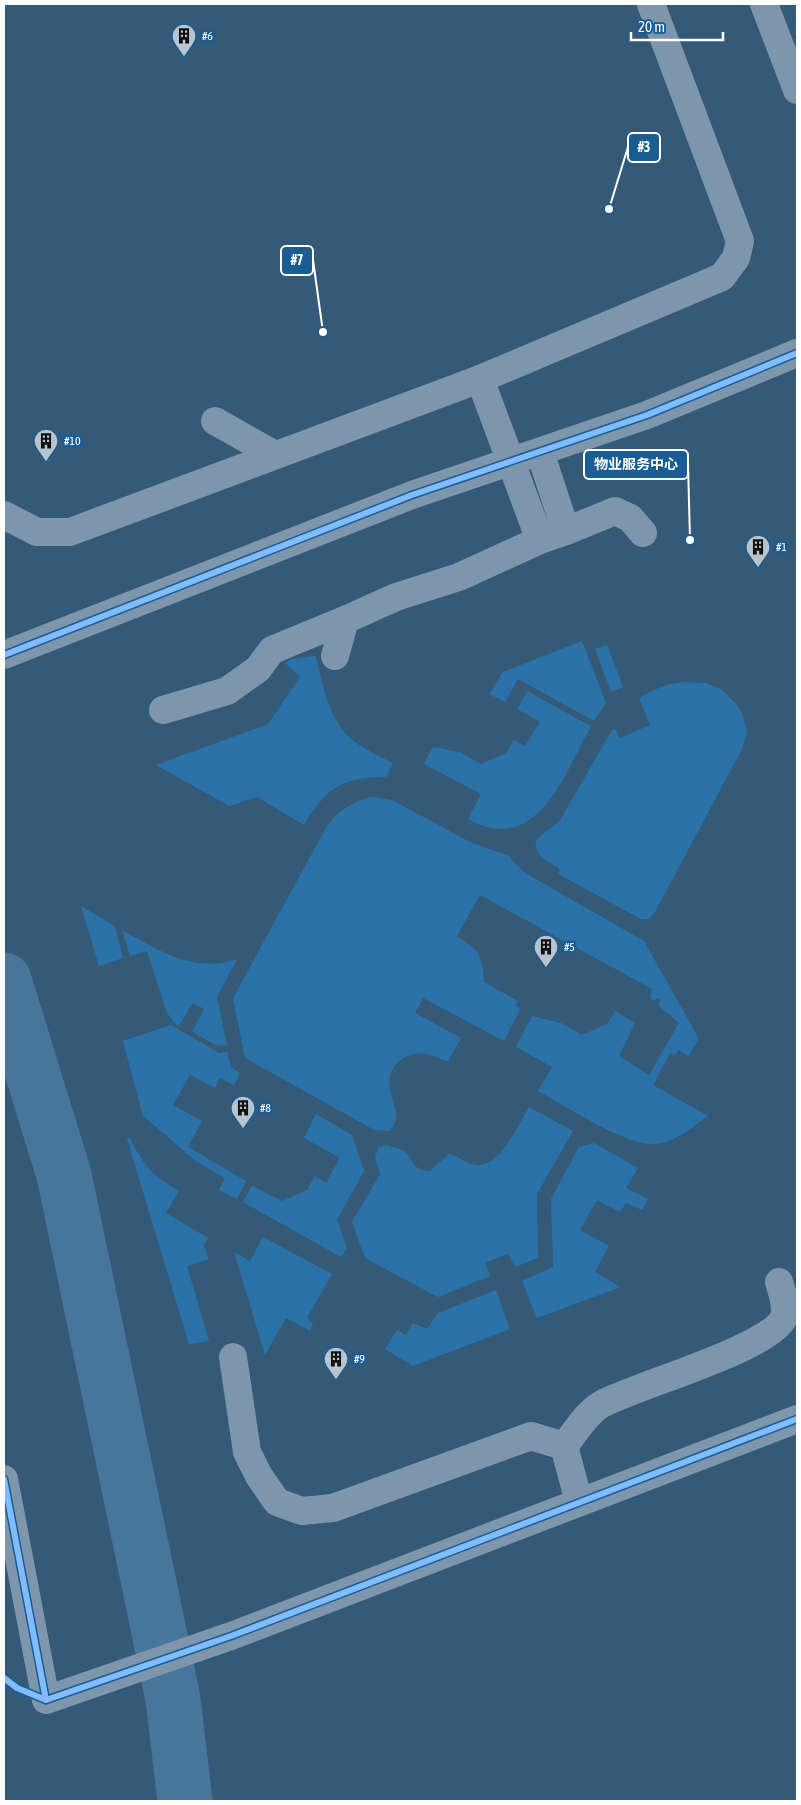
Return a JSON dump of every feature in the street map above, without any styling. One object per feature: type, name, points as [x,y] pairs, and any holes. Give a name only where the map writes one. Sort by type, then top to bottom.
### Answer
[{"type":"street","points":[[4,514],[37,532],[70,532],[480,379],[722,277],[736,258],[740,241],[651,4]]},
{"type":"street","points":[[764,4],[797,90]]},
{"type":"street","points":[[4,655],[412,495],[646,415],[797,353]]},
{"type":"street","points":[[480,379],[540,540]]},
{"type":"street","points":[[215,421],[275,455]]},
{"type":"street","points":[[540,452],[566,531]]},
{"type":"street","points":[[163,710],[227,691],[258,670],[272,650],[396,597],[459,577],[540,540],[615,511],[630,518],[643,533]]},
{"type":"street","points":[[335,656],[345,620]]},
{"type":"street","points":[[564,1446],[601,1405],[721,1356],[774,1330],[784,1317],[783,1295],[779,1282]]},
{"type":"street","points":[[233,1357],[248,1452],[258,1476],[276,1502],[302,1511],[333,1508],[531,1436],[564,1446]]},
{"type":"street","points":[[4,1479],[46,1700],[231,1636],[797,1419]]},
{"type":"street","points":[[564,1446],[579,1502]]},
{"type":"shaded area","points":[[582,641],[606,703],[594,721],[518,679],[505,702],[489,694],[503,672]]},
{"type":"shaded area","points":[[607,645],[623,687],[611,692],[595,649]]},
{"type":"shaded area","points":[[316,656],[325,693],[334,717],[349,737],[359,745],[393,763],[386,777],[358,779],[337,787],[320,802],[304,825],[257,797],[229,806],[156,765],[268,724],[300,677],[285,663],[292,659]]},
{"type":"shaded area","points":[[683,682],[705,683],[721,689],[742,713],[747,731],[742,749],[655,912],[649,919],[641,919],[558,874],[560,869],[539,854],[536,840],[560,820],[612,730],[615,729],[620,738],[650,725],[639,698],[660,687]]},
{"type":"shaded area","points":[[527,691],[591,726],[571,766],[546,805],[530,819],[513,828],[492,828],[468,819],[481,794],[424,764],[433,747],[460,752],[481,764],[506,753],[514,740],[525,746],[540,722],[517,709]]},
{"type":"shaded area","points":[[370,797],[392,800],[472,843],[510,856],[513,862],[527,874],[644,941],[699,1039],[688,1056],[679,1050],[674,1056],[670,1053],[653,1085],[708,1116],[683,1134],[669,1141],[655,1144],[643,1143],[613,1132],[538,1091],[552,1067],[516,1047],[532,1016],[561,1023],[582,1035],[607,1024],[615,1011],[635,1023],[619,1056],[649,1075],[679,1023],[659,1006],[660,1000],[658,998],[654,1001],[650,998],[652,989],[480,895],[457,936],[471,946],[481,959],[484,982],[518,1001],[516,1005],[520,1009],[504,1041],[423,998],[415,1013],[461,1038],[448,1061],[429,1055],[418,1054],[404,1058],[394,1067],[391,1073],[390,1088],[396,1115],[393,1126],[389,1131],[374,1130],[245,1058],[233,998],[327,826],[346,808]]},
{"type":"shaded area","points":[[81,906],[115,926],[123,958],[99,966]]},
{"type":"shaded area","points":[[122,930],[163,952],[191,962],[206,964],[237,959],[217,997],[227,1045],[218,1046],[192,1032],[204,1009],[193,1003],[178,1027],[167,1013],[147,951],[130,956]]},
{"type":"shaded area","points":[[171,1025],[219,1053],[227,1052],[231,1067],[240,1073],[234,1085],[220,1078],[215,1088],[190,1075],[173,1105],[202,1121],[188,1147],[246,1181],[237,1199],[219,1190],[225,1178],[197,1162],[143,1116],[123,1041]]},
{"type":"shaded area","points":[[529,1107],[573,1131],[537,1194],[538,1258],[515,1267],[508,1254],[485,1263],[490,1276],[438,1297],[365,1258],[352,1222],[380,1174],[375,1157],[379,1147],[387,1145],[405,1151],[417,1168],[425,1171],[430,1171],[449,1154],[471,1164],[484,1165],[500,1153],[507,1144]]},
{"type":"shaded area","points":[[316,1114],[352,1135],[364,1171],[337,1220],[347,1248],[341,1257],[243,1202],[252,1186],[282,1201],[307,1190],[315,1176],[326,1183],[340,1158],[304,1138]]},
{"type":"shaded area","points":[[130,1138],[139,1156],[155,1175],[179,1191],[166,1213],[208,1238],[204,1245],[209,1259],[187,1266],[209,1341],[189,1344],[127,1139]]},
{"type":"shaded area","points":[[594,1143],[638,1168],[626,1188],[648,1199],[642,1210],[626,1203],[620,1212],[597,1200],[580,1230],[609,1246],[595,1272],[621,1287],[537,1318],[522,1281],[553,1267],[551,1199],[579,1147]]},
{"type":"shaded area","points":[[263,1237],[332,1274],[307,1318],[313,1323],[310,1331],[286,1318],[265,1355],[234,1252],[250,1261]]},
{"type":"shaded area","points":[[496,1290],[510,1329],[413,1366],[385,1349],[397,1330],[406,1335],[413,1323],[427,1329],[438,1313]]},
{"type":"waterway","points":[[4,980],[64,1175],[173,1699],[185,1801]]},
{"type":"cycle path","points":[[4,655],[412,495],[647,415],[797,353]]},
{"type":"cycle path","points":[[4,1678],[17,1688],[46,1700],[231,1636],[797,1419]]},
{"type":"cycle path","points":[[4,1479],[46,1700]]},
{"type":"place","name":"#6","points":[[184,57]]},
{"type":"place","name":"#3","points":[[609,209]]},
{"type":"place","name":"#7","points":[[323,332]]},
{"type":"place","name":"#10","points":[[46,462]]},
{"type":"place","name":"物业服务中心","points":[[690,540]]},
{"type":"place","name":"#1","points":[[758,568]]},
{"type":"place","name":"#5","points":[[546,968]]},
{"type":"place","name":"#8","points":[[243,1129]]},
{"type":"place","name":"#9","points":[[336,1380]]}]
